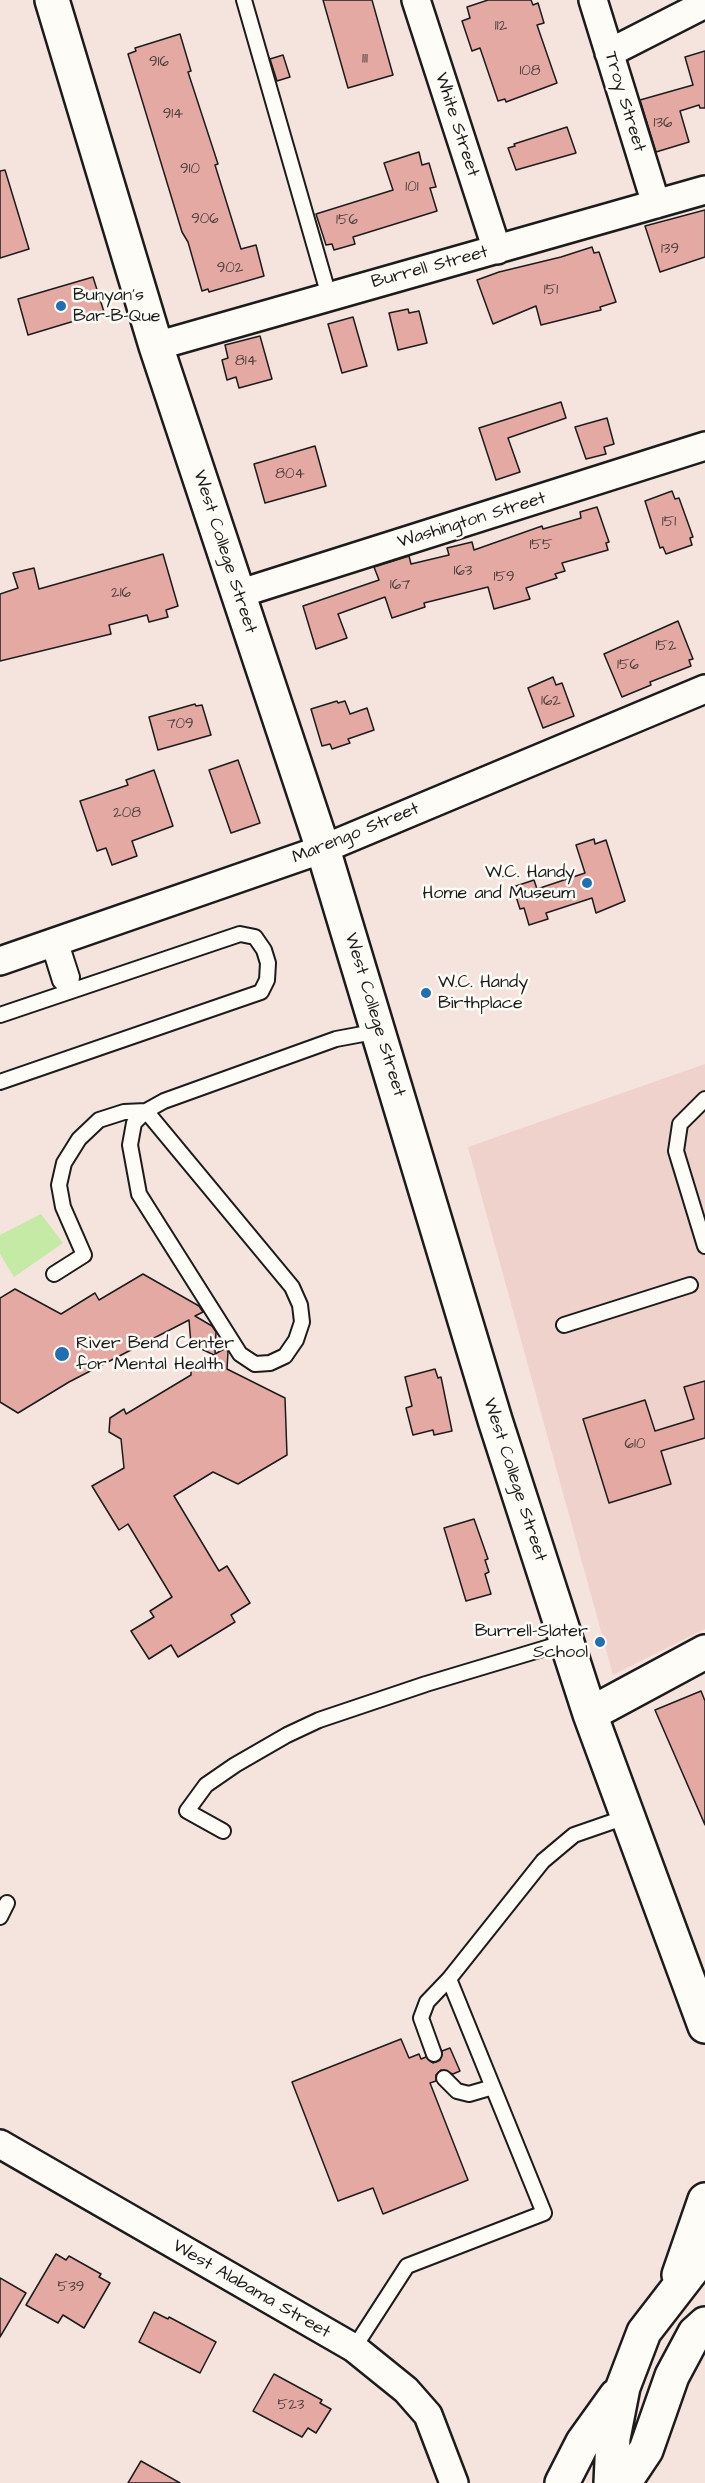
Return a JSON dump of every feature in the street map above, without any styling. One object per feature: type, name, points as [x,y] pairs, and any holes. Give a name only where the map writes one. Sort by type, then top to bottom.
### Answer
[{"type":"street","name":"West College Street","points":[[52,0],[156,346],[323,849],[495,1420],[566,1642],[626,1817],[705,2026]]},
{"type":"street","name":"White Street","points":[[416,0],[496,250]]},
{"type":"street","name":"Troy Street","points":[[593,0],[656,204]]},
{"type":"street","points":[[609,53],[705,4]]},
{"type":"street","name":"Burrell Street","points":[[156,346],[705,190]]},
{"type":"street","name":"Washington Street","points":[[238,594],[705,446]]},
{"type":"street","name":"Marengo Street","points":[[0,961],[323,849],[705,689]]},
{"type":"street","points":[[590,1714],[705,1652]]},
{"type":"street","name":"West Alabama Street","points":[[0,2144],[354,2348],[406,2390],[428,2415],[454,2483]]},
{"type":"street","points":[[674,2291],[705,2200]]},
{"type":"street","points":[[611,2483],[613,2438],[623,2387],[644,2332],[705,2253]]},
{"type":"street","points":[[624,2483],[646,2450],[672,2376],[695,2333],[705,2324]]},
{"type":"street","points":[[562,2483],[583,2442],[623,2387]]},
{"type":"lane","points":[[243,0],[329,296]]},
{"type":"lane","points":[[0,1015],[240,934],[255,937],[264,950],[268,963],[267,980],[261,992],[0,1082]]},
{"type":"lane","points":[[53,942],[63,949],[72,977],[70,992]]},
{"type":"lane","points":[[146,1111],[292,1287],[300,1305],[302,1322],[296,1340],[285,1356],[270,1363],[255,1364],[240,1354],[139,1194],[130,1145],[135,1123],[146,1111],[164,1101],[336,1039],[379,1030]]},
{"type":"lane","points":[[705,1100],[680,1124],[676,1151],[705,1245]]},
{"type":"lane","points":[[54,1274],[84,1255],[63,1207],[59,1185],[64,1163],[79,1139],[99,1120],[124,1112],[146,1111]]},
{"type":"lane","points":[[564,1324],[690,1285]]},
{"type":"lane","points":[[223,1831],[187,1810],[206,1785],[287,1735],[320,1720],[426,1684],[566,1642]]},
{"type":"lane","points":[[434,2054],[421,2018],[428,2002],[543,1861],[574,1835],[626,1817]]},
{"type":"lane","points":[[0,1917],[7,1903]]},
{"type":"lane","points":[[354,2348],[407,2266],[544,2213],[449,1979]]},
{"type":"lane","points":[[444,2078],[457,2091],[469,2094],[493,2087]]},
{"type":"shaded area","points":[[705,1064],[705,1629],[613,1675],[468,1147]]},
{"type":"green space","points":[[41,1214],[63,1243],[14,1277],[0,1254],[0,1235]]},
{"type":"building","points":[[323,0],[372,0],[393,75],[348,88]]},
{"type":"building","points":[[488,0],[531,0],[533,5],[538,3],[544,23],[537,25],[557,83],[506,102],[505,99],[498,101],[480,48],[472,51],[462,21],[470,18],[467,7]]},
{"type":"building","points":[[180,34],[191,71],[188,72],[218,164],[215,165],[241,249],[256,245],[264,276],[209,292],[208,289],[202,291],[128,54],[136,51],[135,48]]},
{"type":"building","points":[[705,51],[705,108],[700,108],[699,105],[680,111],[689,142],[656,152],[640,100],[693,85],[685,57]]},
{"type":"building","points":[[283,55],[290,77],[277,81],[270,59]]},
{"type":"building","points":[[567,127],[576,153],[516,170],[508,148]]},
{"type":"building","points":[[419,152],[422,165],[429,163],[436,187],[430,188],[437,211],[353,237],[355,244],[334,250],[332,244],[326,245],[316,214],[393,190],[384,163]]},
{"type":"building","points":[[5,170],[29,249],[0,258],[0,171]]},
{"type":"building","points":[[705,210],[705,257],[660,272],[645,226]]},
{"type":"building","points":[[592,247],[594,253],[599,252],[616,302],[600,307],[601,310],[541,325],[536,306],[493,324],[477,280]]},
{"type":"building","name":"Bunyan's Bar-B-Que","points":[[93,277],[104,312],[28,335],[18,299]]},
{"type":"building","points":[[408,309],[409,313],[419,311],[427,343],[398,350],[389,313]]},
{"type":"building","points":[[353,317],[367,366],[342,373],[328,324]]},
{"type":"building","points":[[260,336],[272,379],[239,388],[236,377],[227,380],[222,360],[228,358],[225,345]]},
{"type":"building","points":[[561,402],[566,418],[508,438],[520,472],[496,480],[479,428]]},
{"type":"building","points":[[607,418],[614,444],[604,447],[606,454],[586,459],[575,427]]},
{"type":"building","points":[[315,446],[326,486],[265,503],[254,464]]},
{"type":"building","points":[[672,491],[675,499],[679,498],[693,537],[690,538],[692,545],[666,554],[663,547],[660,548],[645,501]]},
{"type":"building","points":[[597,507],[609,542],[606,543],[608,550],[562,563],[565,571],[555,574],[557,578],[526,588],[530,599],[494,609],[488,587],[424,603],[425,607],[392,618],[385,597],[338,614],[347,638],[316,649],[303,606],[379,580],[374,567],[409,556],[411,564],[449,555],[447,548],[472,542],[474,550],[542,526],[543,529],[581,518],[580,512]]},
{"type":"building","points":[[163,554],[178,606],[166,610],[168,617],[149,622],[147,615],[109,625],[111,634],[0,661],[0,594],[18,588],[13,573],[34,568],[39,589]]},
{"type":"building","points":[[678,621],[693,659],[689,660],[691,666],[650,682],[651,685],[622,697],[604,654]]},
{"type":"building","points":[[553,677],[556,685],[562,683],[574,716],[543,728],[528,688]]},
{"type":"building","points":[[337,701],[338,703],[345,701],[350,714],[367,708],[374,730],[348,739],[350,743],[332,749],[330,744],[322,746],[311,709]]},
{"type":"building","points":[[195,704],[196,706],[202,705],[211,735],[158,750],[149,717]]},
{"type":"building","points":[[238,760],[260,823],[231,833],[209,770]]},
{"type":"building","points":[[154,770],[173,826],[132,841],[137,856],[112,865],[106,848],[97,851],[80,801],[128,785],[126,780]]},
{"type":"building","name":"W.C. Handy Home and Museum","points":[[594,839],[595,844],[606,840],[625,901],[596,913],[592,898],[546,913],[548,919],[529,925],[524,908],[520,909],[513,887],[534,880],[537,889],[585,873],[576,845]]},
{"type":"building","points":[[143,1274],[199,1306],[203,1312],[195,1316],[212,1326],[216,1332],[215,1354],[226,1348],[228,1352],[227,1369],[285,1398],[287,1455],[238,1484],[213,1472],[174,1496],[219,1571],[227,1566],[250,1603],[231,1615],[235,1622],[178,1657],[171,1645],[149,1659],[131,1631],[154,1617],[150,1611],[172,1597],[128,1524],[119,1530],[92,1486],[124,1468],[121,1439],[109,1432],[110,1418],[124,1409],[126,1414],[191,1375],[191,1368],[214,1355],[191,1344],[189,1320],[69,1382],[18,1413],[0,1402],[0,1298],[15,1289],[61,1314],[95,1293],[99,1300]]},
{"type":"building","points":[[435,1369],[438,1378],[441,1377],[452,1431],[434,1435],[433,1430],[413,1435],[406,1408],[412,1406],[405,1377]]},
{"type":"building","points":[[705,1381],[705,1438],[661,1451],[671,1484],[609,1503],[583,1419],[645,1400],[655,1431],[694,1419],[684,1387]]},
{"type":"building","points":[[474,1519],[488,1559],[485,1560],[489,1572],[485,1574],[491,1594],[466,1601],[444,1528]]},
{"type":"building","points":[[701,1691],[705,1701],[705,1825],[655,1710]]},
{"type":"building","points":[[401,2039],[409,2058],[419,2054],[421,2059],[426,2057],[433,2063],[440,2060],[442,2051],[450,2048],[460,2071],[453,2074],[441,2070],[436,2075],[436,2081],[430,2083],[468,2180],[383,2214],[373,2188],[338,2201],[292,2082]]},
{"type":"building","points":[[56,2254],[66,2260],[69,2256],[101,2274],[99,2277],[110,2283],[84,2328],[63,2315],[58,2323],[26,2305]]},
{"type":"building","points":[[0,2278],[26,2293],[0,2337]]},
{"type":"building","points":[[154,2312],[168,2319],[169,2317],[216,2342],[200,2373],[139,2342]]},
{"type":"building","points":[[274,2374],[322,2400],[320,2403],[331,2409],[316,2433],[308,2428],[302,2437],[253,2411]]},
{"type":"building","points":[[141,2461],[180,2483],[128,2483]]},
{"type":"place","name":"Bunyan's Bar-B-Que","points":[[61,306]]},
{"type":"place","name":"W.C. Handy Home and Museum","points":[[587,883]]},
{"type":"place","name":"W.C. Handy Birthplace","points":[[426,993]]},
{"type":"place","name":"River Bend Center for Mental Health","points":[[62,1354]]},
{"type":"place","name":"Burrell-Slater School","points":[[600,1642]]}]
